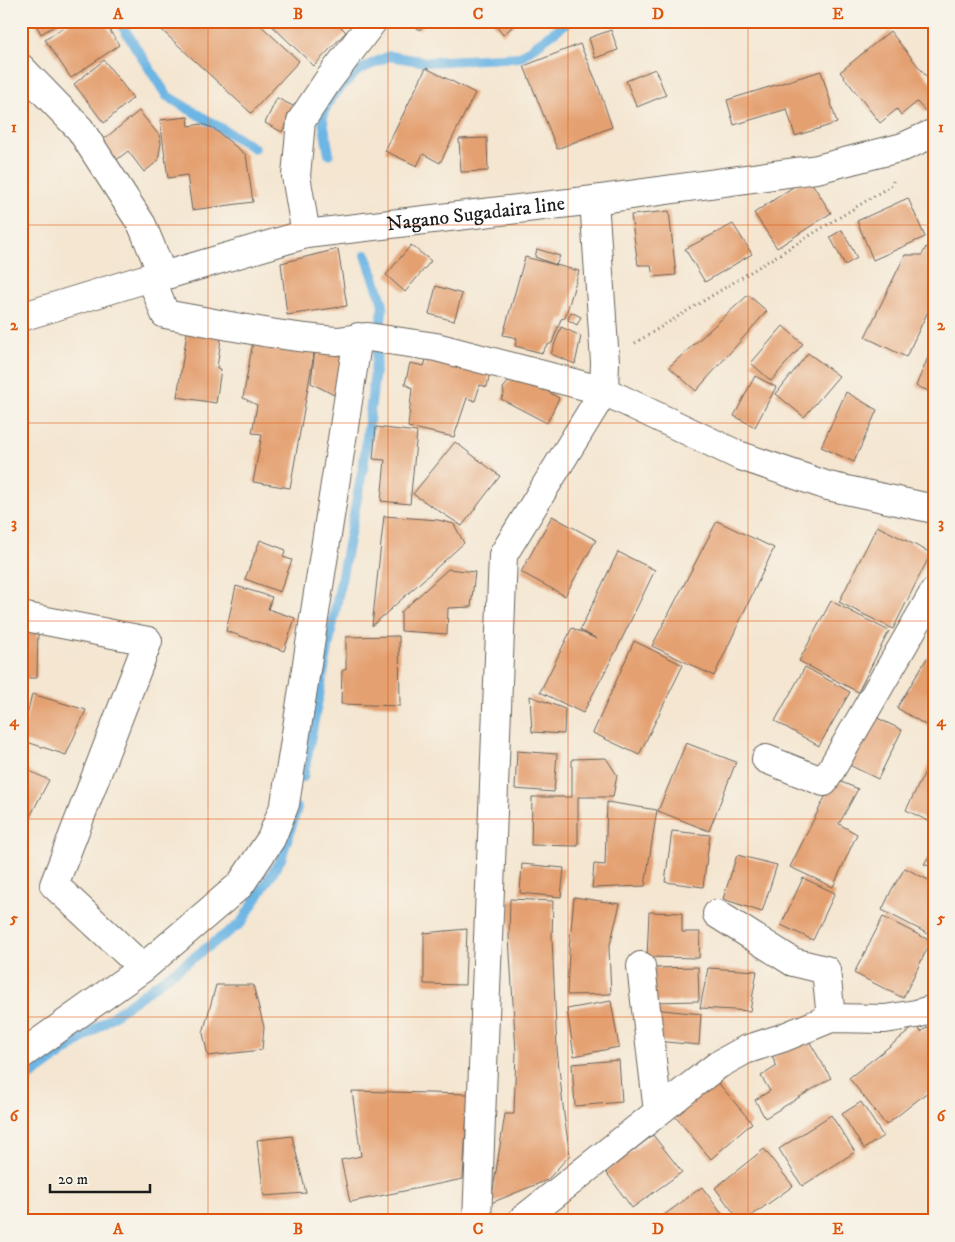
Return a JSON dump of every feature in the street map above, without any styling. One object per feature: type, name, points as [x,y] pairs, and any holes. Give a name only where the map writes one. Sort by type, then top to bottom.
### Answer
[{"type":"street","points":[[306,234],[296,176],[301,121],[327,82],[372,22]]},
{"type":"street","points":[[21,68],[80,128],[142,225],[157,276],[165,314],[255,330],[340,341],[371,337],[436,347],[604,391],[738,454],[828,486],[934,509]]},
{"type":"street","name":"Nagano Sugadaira line","points":[[21,317],[306,234],[594,200],[817,169],[902,147],[934,133]]},
{"type":"street","points":[[477,1221],[503,555],[604,391],[605,362],[594,200]]},
{"type":"street","points":[[21,1055],[143,968],[240,885],[271,839],[285,804],[371,337]]},
{"type":"street","points":[[766,759],[824,782],[934,592]]},
{"type":"street","points":[[21,616],[148,641],[54,885],[143,968]]},
{"type":"street","points":[[717,914],[793,962],[826,970],[831,1018]]},
{"type":"street","points":[[641,966],[658,1112]]},
{"type":"street","points":[[521,1221],[718,1065],[744,1050],[782,1038],[831,1018],[885,1019],[934,1009]]},
{"type":"path","points":[[605,362],[892,185]]},
{"type":"building","points":[[34,21],[63,21],[41,34]]},
{"type":"building","points":[[72,21],[105,23],[119,45],[71,78],[45,40]]},
{"type":"building","points":[[152,21],[256,21],[299,61],[251,113]]},
{"type":"building","points":[[267,21],[335,21],[346,32],[314,66]]},
{"type":"building","points":[[407,21],[426,21],[420,30]]},
{"type":"building","points":[[492,21],[519,21],[503,35]]},
{"type":"building","points":[[611,30],[618,50],[595,58],[589,38]]},
{"type":"building","points":[[890,31],[934,86],[934,105],[926,112],[917,102],[901,115],[897,109],[880,123],[840,72]]},
{"type":"building","points":[[580,44],[597,83],[612,127],[557,149],[524,66]]},
{"type":"building","points":[[104,60],[133,98],[104,123],[74,84]]},
{"type":"building","points":[[426,68],[475,93],[440,163],[423,154],[417,166],[385,151]]},
{"type":"building","points":[[655,69],[666,95],[637,107],[626,81]]},
{"type":"building","points":[[821,71],[837,123],[795,136],[787,109],[734,125],[727,100]]},
{"type":"building","points":[[277,98],[295,107],[282,132],[265,123]]},
{"type":"building","points":[[139,111],[159,135],[161,143],[158,161],[144,172],[128,151],[114,162],[99,143]]},
{"type":"building","points":[[188,117],[189,126],[202,124],[213,128],[246,155],[253,202],[192,210],[187,175],[168,178],[160,120]]},
{"type":"building","points":[[487,138],[488,171],[461,172],[459,139]]},
{"type":"building","points":[[808,177],[831,213],[777,248],[754,213]]},
{"type":"building","points":[[908,198],[925,237],[873,260],[857,221]]},
{"type":"building","points":[[669,211],[676,275],[653,277],[651,265],[638,265],[631,215]]},
{"type":"building","points":[[733,224],[752,254],[705,282],[685,249]]},
{"type":"building","points":[[842,230],[857,258],[845,265],[830,237]]},
{"type":"building","points":[[411,245],[431,261],[405,292],[386,275]]},
{"type":"building","points":[[926,247],[934,251],[934,299],[906,357],[865,337],[905,255],[922,255]]},
{"type":"building","points":[[338,249],[347,306],[287,315],[281,263]]},
{"type":"building","points":[[537,249],[560,256],[556,265],[535,257]]},
{"type":"building","points":[[525,257],[579,271],[565,318],[561,319],[552,343],[546,346],[542,353],[515,346],[517,338],[503,335]]},
{"type":"building","points":[[436,286],[462,294],[454,321],[429,314]]},
{"type":"building","points":[[748,295],[767,311],[696,391],[669,367]]},
{"type":"building","points":[[571,312],[581,317],[577,325],[568,320]]},
{"type":"building","points":[[188,326],[222,331],[217,368],[221,369],[216,403],[177,397]]},
{"type":"building","points":[[783,326],[803,344],[771,381],[751,363]]},
{"type":"building","points":[[561,327],[581,336],[575,364],[551,354]]},
{"type":"building","points":[[255,330],[351,338],[336,396],[311,383],[315,348],[290,488],[253,482],[262,434],[252,433],[257,405],[243,398]]},
{"type":"building","points":[[934,343],[934,393],[916,386]]},
{"type":"building","points":[[808,353],[839,376],[804,417],[776,394]]},
{"type":"building","points":[[428,354],[491,367],[487,387],[480,385],[475,401],[467,398],[454,437],[408,427],[412,388],[405,384],[410,363],[424,366]]},
{"type":"building","points":[[521,376],[559,398],[547,423],[501,399],[504,394],[503,388],[511,379]]},
{"type":"building","points":[[755,376],[776,387],[755,427],[734,416]]},
{"type":"building","points":[[846,392],[877,410],[854,462],[821,447]]},
{"type":"building","points":[[376,427],[417,432],[410,504],[381,501],[385,460],[373,459]]},
{"type":"building","points":[[455,442],[500,476],[462,526],[413,494]]},
{"type":"building","points":[[384,516],[438,520],[454,524],[464,543],[372,626]]},
{"type":"building","points":[[552,516],[596,540],[565,596],[521,572]]},
{"type":"building","points":[[717,521],[774,548],[714,676],[652,646]]},
{"type":"building","points":[[877,526],[931,553],[893,629],[839,602]]},
{"type":"building","points":[[260,540],[286,550],[283,557],[292,560],[280,592],[245,579]]},
{"type":"building","points":[[618,552],[655,570],[617,649],[583,713],[540,692],[572,628],[597,639],[580,630]]},
{"type":"building","points":[[448,569],[475,572],[471,607],[448,608],[447,634],[401,631],[401,612]]},
{"type":"building","points":[[236,586],[272,597],[268,609],[295,618],[284,651],[226,631]]},
{"type":"building","points":[[831,601],[889,631],[858,692],[799,661]]},
{"type":"building","points":[[21,629],[38,629],[37,678],[21,678]]},
{"type":"building","points":[[399,636],[400,706],[341,704],[342,671],[346,669],[346,637]]},
{"type":"building","points":[[634,641],[683,665],[639,755],[593,733]]},
{"type":"building","points":[[927,658],[934,662],[934,730],[897,708]]},
{"type":"building","points":[[805,667],[850,692],[819,746],[775,721]]},
{"type":"building","points":[[32,694],[86,710],[66,755],[21,740]]},
{"type":"building","points":[[530,696],[565,709],[564,734],[532,732]]},
{"type":"building","points":[[867,713],[902,730],[878,779],[843,762]]},
{"type":"building","points":[[686,743],[736,762],[709,831],[658,811]]},
{"type":"building","points":[[517,751],[557,754],[554,792],[515,789]]},
{"type":"building","points":[[934,754],[934,824],[906,810]]},
{"type":"building","points":[[606,758],[617,775],[613,797],[578,797],[578,846],[531,845],[532,797],[572,797],[572,759]]},
{"type":"building","points":[[21,767],[49,780],[21,834]]},
{"type":"building","points":[[834,779],[858,789],[839,824],[857,834],[833,887],[790,867]]},
{"type":"building","points":[[607,802],[657,810],[645,886],[592,888],[594,864],[605,865]]},
{"type":"building","points":[[672,831],[710,835],[703,887],[665,882]]},
{"type":"building","points":[[934,849],[934,868],[924,864]]},
{"type":"building","points":[[737,855],[777,865],[762,912],[723,899]]},
{"type":"building","points":[[522,864],[564,868],[561,897],[520,893]]},
{"type":"building","points":[[905,868],[934,883],[934,937],[882,910]]},
{"type":"building","points":[[803,878],[835,893],[813,940],[781,925]]},
{"type":"building","points":[[574,897],[620,904],[609,949],[611,994],[567,995]]},
{"type":"building","points":[[510,899],[553,901],[552,938],[557,1049],[570,1155],[547,1180],[491,1203],[505,1114],[514,1114],[516,1052],[509,937]]},
{"type":"building","points":[[649,912],[682,913],[682,932],[700,932],[699,958],[647,957]]},
{"type":"building","points":[[883,917],[931,941],[903,998],[854,973]]},
{"type":"building","points":[[467,929],[465,985],[424,984],[424,933]]},
{"type":"building","points":[[698,967],[699,1001],[653,1002],[652,968]]},
{"type":"building","points":[[708,968],[757,971],[750,1011],[700,1008]]},
{"type":"building","points":[[216,985],[253,985],[264,1027],[262,1050],[208,1056],[203,1033]]},
{"type":"building","points":[[611,1001],[619,1047],[574,1056],[567,1009]]},
{"type":"building","points":[[653,1009],[701,1014],[699,1045],[655,1041]]},
{"type":"building","points":[[934,1023],[934,1087],[886,1125],[849,1078],[917,1025],[921,1032]]},
{"type":"building","points":[[806,1036],[831,1078],[765,1118],[755,1100],[770,1091],[761,1076],[777,1066],[772,1057]]},
{"type":"building","points":[[619,1060],[622,1102],[575,1106],[572,1064]]},
{"type":"building","points":[[715,1079],[752,1123],[711,1159],[674,1115]]},
{"type":"building","points":[[352,1091],[468,1094],[463,1179],[350,1202],[341,1160],[361,1156]]},
{"type":"building","points":[[861,1102],[883,1136],[864,1149],[842,1114]]},
{"type":"building","points":[[831,1115],[855,1152],[802,1186],[779,1149]]},
{"type":"building","points":[[653,1135],[682,1172],[632,1208],[606,1172]]},
{"type":"building","points":[[292,1136],[306,1193],[264,1196],[257,1140]]},
{"type":"building","points":[[764,1149],[793,1186],[744,1221],[740,1221],[715,1188]]},
{"type":"building","points":[[702,1187],[727,1221],[656,1221]]},
{"type":"waterway","points":[[119,21],[167,96],[254,148]]},
{"type":"waterway","points":[[329,154],[322,115],[331,97],[357,71],[389,56],[426,62],[520,57],[569,21]]},
{"type":"waterway","points":[[303,777],[364,462],[383,304],[366,255]]},
{"type":"waterway","points":[[21,1083],[241,923],[281,859],[297,808]]}]
